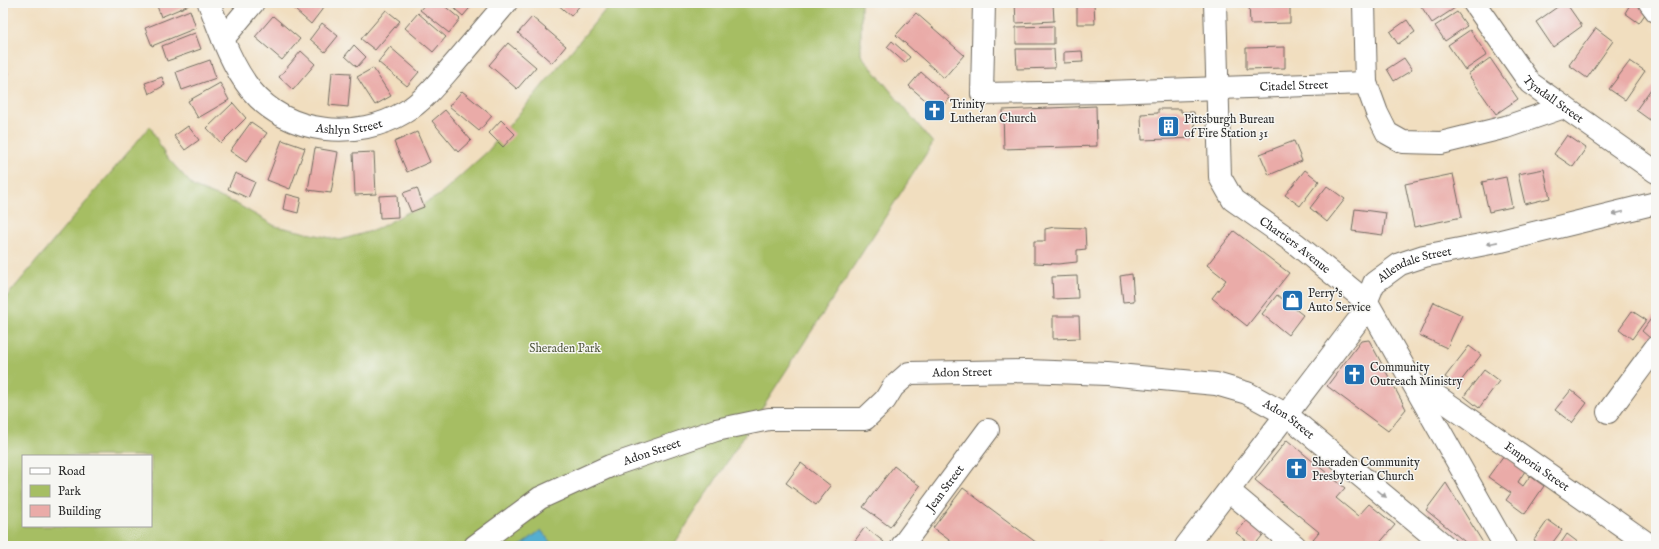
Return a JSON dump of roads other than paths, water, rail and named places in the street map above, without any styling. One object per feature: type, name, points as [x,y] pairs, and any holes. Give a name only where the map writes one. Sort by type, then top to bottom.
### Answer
[{"type":"street","name":"Ashlyn Street","points":[[209,3],[223,39],[250,89],[261,102],[288,120],[326,129],[366,128],[405,112],[437,84],[506,3]]},
{"type":"street","points":[[223,39],[253,3]]},
{"type":"street","name":"Citadel Street","points":[[984,3],[982,94],[1366,84]]},
{"type":"street","name":"Chartiers Avenue","points":[[1215,3],[1220,177],[1233,200],[1296,244],[1367,302],[1505,546]]},
{"type":"street","points":[[1364,3],[1366,84],[1377,113],[1387,133],[1402,142],[1441,143],[1506,127],[1564,107]]},
{"type":"street","name":"Tyndall Street","points":[[1474,3],[1530,83],[1656,172]]},
{"type":"street","points":[[1650,3],[1656,11]]},
{"type":"street","name":"Allendale Street","points":[[1186,546],[1287,416],[1360,318],[1374,283],[1400,264],[1424,256],[1501,241],[1656,203]]},
{"type":"street","points":[[1608,412],[1656,347]]},
{"type":"street","name":"Adon Street","points":[[475,546],[540,498],[610,466],[716,430],[769,419],[866,419],[885,400],[893,387],[909,373],[1027,371],[1107,374],[1216,384],[1247,393],[1287,416],[1445,546]]},
{"type":"street","name":"Emporia Street","points":[[1421,396],[1438,397],[1651,546]]},
{"type":"street","name":"Jean Street","points":[[902,546],[988,430]]},
{"type":"street","points":[[1229,491],[1295,546]]},
{"type":"water","points":[[541,530],[553,546],[520,546]]},
{"type":"place","name":"Trinity Lutheran Church","points":[[934,111]]},
{"type":"place","name":"Pittsburgh Bureau of Fire Station 31","points":[[1168,126]]},
{"type":"place","name":"Perry's Auto Service","points":[[1292,300]]},
{"type":"place","name":"Community Outreach Ministry","points":[[1355,374]]},
{"type":"place","name":"Sheraden Community Presbyterian Church","points":[[1296,469]]},
{"type":"park label","name":"Sheraden Park","points":[[565,348]]}]
